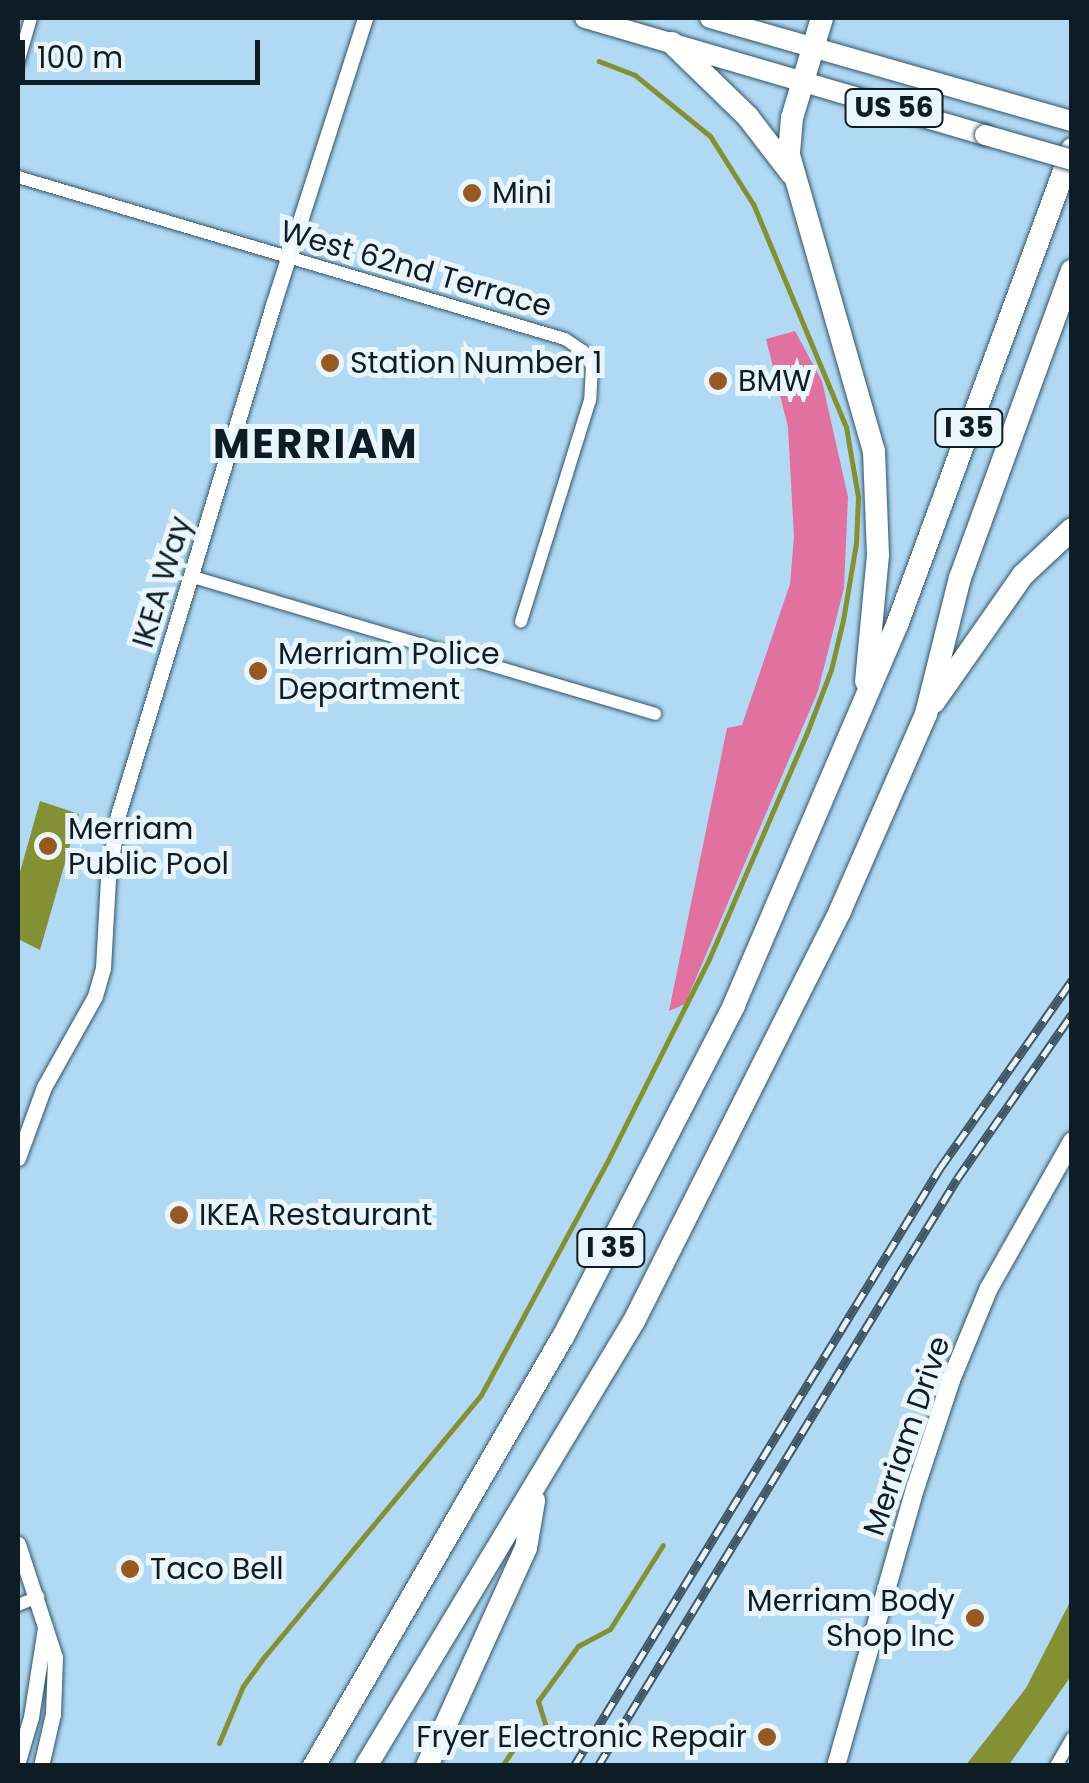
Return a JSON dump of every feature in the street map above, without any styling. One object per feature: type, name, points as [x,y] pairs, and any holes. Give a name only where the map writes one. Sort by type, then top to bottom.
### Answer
[{"type":"highway","name":"US 56","points":[[585,18],[1072,160]]},
{"type":"highway","points":[[710,18],[813,44],[1072,121]]},
{"type":"highway","points":[[822,18],[788,135],[797,181],[874,450],[878,555],[864,707]]},
{"type":"highway","points":[[672,44],[748,117],[797,181]]},
{"type":"highway","name":"I 35","points":[[314,1766],[623,1225],[765,938],[864,707],[1072,148]]},
{"type":"highway","name":"I 35","points":[[366,1766],[634,1321],[840,911],[926,714],[960,578],[1072,271]]},
{"type":"highway","points":[[926,714],[1023,575],[1072,529]]},
{"type":"highway","points":[[427,1766],[526,1548],[536,1489]]},
{"type":"main road","name":"Merriam Drive","points":[[836,1766],[916,1486],[951,1380],[989,1288],[1070,1146]]},
{"type":"street","points":[[18,63],[31,18]]},
{"type":"street","name":"IKEA Way","points":[[18,1158],[44,1087],[95,996],[103,968],[108,879],[118,816],[365,18]]},
{"type":"street","name":"West 62nd Terrace","points":[[18,177],[565,339],[583,351],[592,366],[590,400],[522,622]]},
{"type":"street","points":[[192,576],[655,714]]},
{"type":"street","points":[[18,1544],[38,1597],[54,1658],[55,1690],[41,1766]]},
{"type":"street","points":[[18,1605],[38,1597]]},
{"type":"street","points":[[18,1761],[31,1716],[45,1627]]},
{"type":"street","points":[[1056,1766],[1072,1738]]},
{"type":"shaded area","points":[[795,331],[822,381],[848,497],[844,588],[818,691],[685,1004],[669,1011],[727,728],[742,725],[790,584],[794,537],[788,427],[766,339]]},
{"type":"shaded area","name":"Merriam Public Pool","points":[[40,801],[79,814],[40,950],[18,939],[18,879]]},
{"type":"shaded area","points":[[1071,1600],[1071,1676],[1009,1765],[966,1765],[1026,1688]]},
{"type":"waterway","points":[[219,1743],[243,1686],[265,1656],[481,1395],[608,1160],[709,959],[806,735],[831,670],[843,620],[856,543],[858,497],[846,427],[753,204],[710,136],[635,75],[599,61]]},
{"type":"waterway","points":[[497,1746],[551,1743],[538,1701],[578,1646],[610,1629],[663,1545]]},
{"type":"waterway","points":[[502,1766],[516,1745]]},
{"type":"railway","points":[[574,1766],[940,1168],[1072,980]]},
{"type":"railway","points":[[598,1766],[957,1179],[1072,1014]]},
{"type":"place","name":"Mini","points":[[472,193]]},
{"type":"place","name":"Station Number 1","points":[[330,363]]},
{"type":"place","name":"BMW","points":[[718,381]]},
{"type":"place","name":"Merriam Police Department","points":[[258,671]]},
{"type":"place","name":"Merriam Public Pool","points":[[48,846]]},
{"type":"place","name":"IKEA Restaurant","points":[[179,1215]]},
{"type":"place","name":"Taco Bell","points":[[130,1569]]},
{"type":"place","name":"Merriam Body Shop Inc","points":[[975,1618]]},
{"type":"place","name":"Fryer Electronic Repair","points":[[767,1737]]},
{"type":"district","name":"MERRIAM","points":[[316,444]]}]
